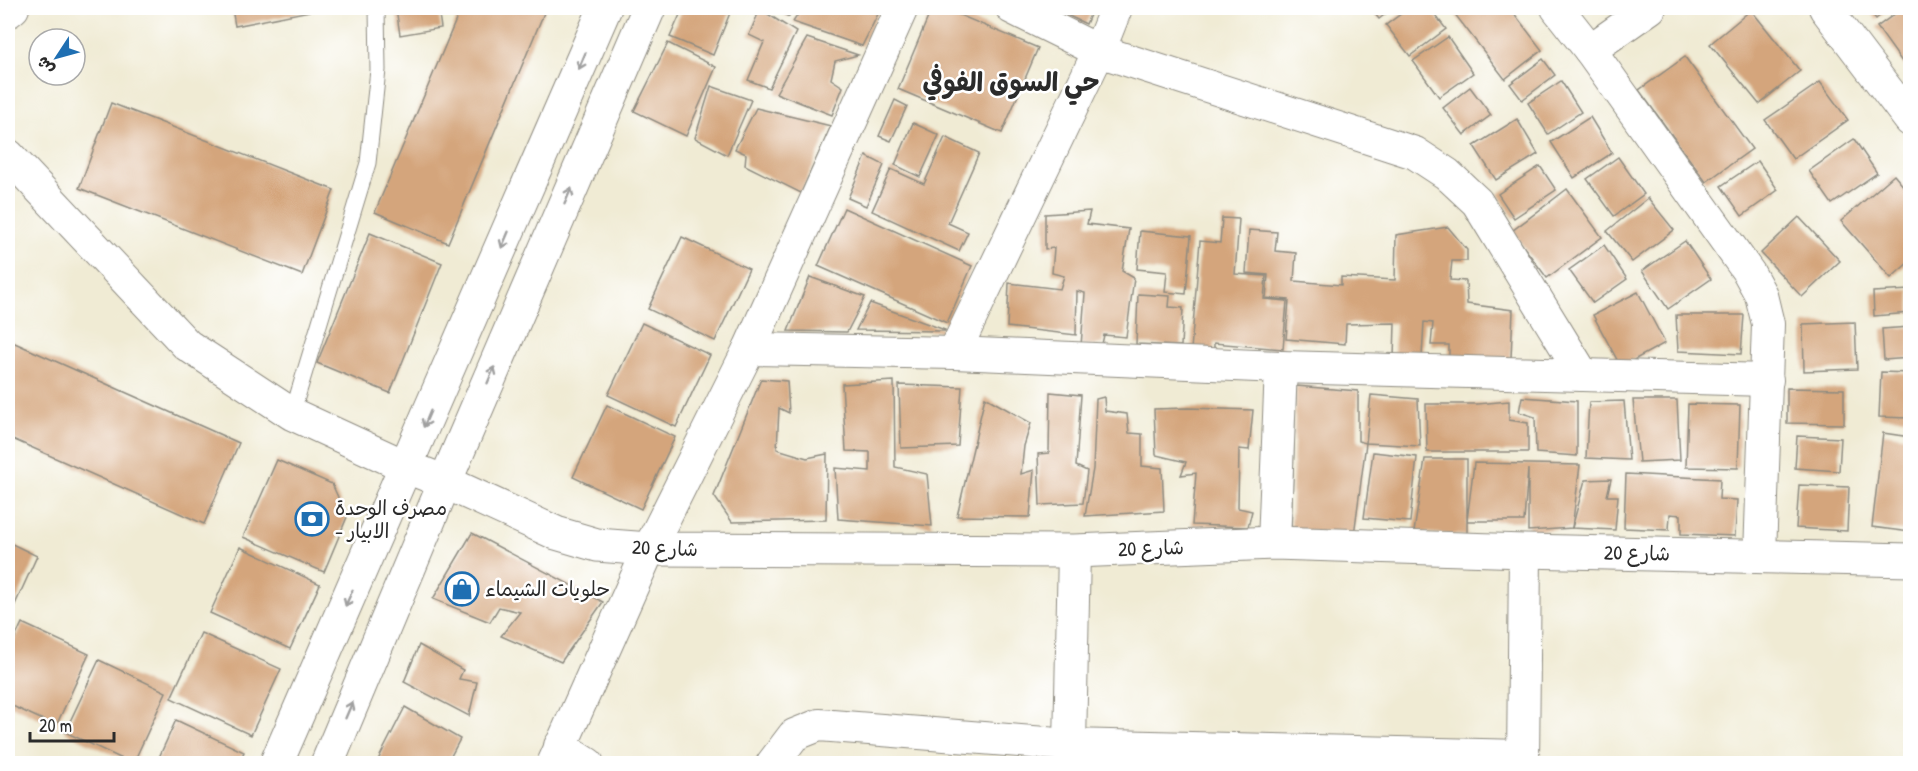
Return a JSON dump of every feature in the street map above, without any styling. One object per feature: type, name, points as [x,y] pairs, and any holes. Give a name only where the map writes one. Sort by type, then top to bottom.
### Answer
[{"type":"street","points":[[8,12],[13,8]]},
{"type":"street","points":[[276,764],[605,8]]},
{"type":"street","points":[[327,764],[445,482],[649,8]]},
{"type":"street","points":[[588,764],[557,755],[649,549],[749,349],[902,8]]},
{"type":"street","points":[[1012,8],[1099,51],[1415,153],[1447,174],[1477,202],[1584,375]]},
{"type":"street","points":[[954,353],[1099,51],[1116,8]]},
{"type":"street","points":[[1557,8],[1590,50],[1749,273],[1761,295],[1768,324],[1760,555]]},
{"type":"street","points":[[1590,50],[1650,8]]},
{"type":"street","points":[[1825,8],[1911,120]]},
{"type":"street","points":[[11,169],[187,345],[292,414],[407,467]]},
{"type":"street","points":[[749,349],[954,353],[1281,367],[1767,380]]},
{"type":"street","points":[[1274,543],[1281,367]]},
{"type":"street","name":"شارع 20","points":[[407,467],[556,533],[597,545],[649,549],[1074,551],[1274,543],[1911,560]]},
{"type":"street","points":[[1070,745],[1074,551]]},
{"type":"street","points":[[772,764],[794,735],[819,725],[1070,745],[1271,757],[1523,760],[1526,551]]},
{"type":"lane","points":[[292,414],[368,163],[378,70],[376,8]]},
{"type":"building","points":[[232,8],[320,8],[320,9],[235,26]]},
{"type":"building","points":[[396,8],[438,8],[441,28],[400,35]]},
{"type":"building","points":[[461,8],[546,8],[448,243],[375,212]]},
{"type":"building","points":[[683,8],[732,8],[713,55],[670,37]]},
{"type":"building","points":[[771,8],[791,8],[789,17]]},
{"type":"building","points":[[802,8],[881,8],[862,46],[793,22]]},
{"type":"building","points":[[932,8],[943,8],[1038,48],[1002,133],[898,89]]},
{"type":"building","points":[[1052,8],[1093,8],[1086,24]]},
{"type":"building","points":[[1370,8],[1393,8],[1379,19]]},
{"type":"building","points":[[1409,8],[1430,8],[1446,29],[1410,56],[1386,25]]},
{"type":"building","points":[[1461,8],[1510,8],[1542,50],[1505,79],[1454,13]]},
{"type":"building","points":[[1867,8],[1889,8],[1876,19]]},
{"type":"building","points":[[1903,8],[1910,8],[1910,73],[1877,27]]},
{"type":"building","points":[[760,9],[796,32],[769,88],[748,80],[764,42],[749,35]]},
{"type":"building","points":[[1751,10],[1800,71],[1759,104],[1710,44]]},
{"type":"building","points":[[1448,37],[1473,73],[1439,97],[1413,61]]},
{"type":"building","points":[[807,38],[858,55],[835,61],[831,79],[843,87],[832,115],[776,93]]},
{"type":"building","points":[[668,43],[716,67],[686,136],[634,111]]},
{"type":"building","points":[[1685,57],[1752,149],[1706,182],[1639,90]]},
{"type":"building","points":[[1543,59],[1555,75],[1522,100],[1510,84]]},
{"type":"building","points":[[1561,81],[1581,112],[1548,134],[1528,103]]},
{"type":"building","points":[[1820,82],[1848,120],[1793,159],[1765,120]]},
{"type":"building","points":[[711,86],[751,100],[727,155],[695,138]]},
{"type":"building","points":[[1470,87],[1491,115],[1464,135],[1443,108]]},
{"type":"building","points":[[895,100],[907,106],[891,141],[879,136]]},
{"type":"building","points":[[111,103],[334,190],[302,275],[79,188]]},
{"type":"building","points":[[756,108],[831,126],[801,193],[745,165],[746,154],[735,149]]},
{"type":"building","points":[[1590,117],[1612,153],[1574,178],[1551,142]]},
{"type":"building","points":[[1517,119],[1538,154],[1496,180],[1474,146]]},
{"type":"building","points":[[913,123],[939,135],[920,177],[895,165]]},
{"type":"building","points":[[945,137],[979,153],[948,223],[968,232],[959,251],[872,211],[891,169],[924,184]]},
{"type":"building","points":[[1854,139],[1877,173],[1832,204],[1809,171]]},
{"type":"building","points":[[866,156],[884,165],[866,206],[848,198]]},
{"type":"building","points":[[1618,157],[1644,194],[1614,216],[1587,179]]},
{"type":"building","points":[[1758,161],[1778,190],[1742,216],[1721,186]]},
{"type":"building","points":[[1540,166],[1556,190],[1514,218],[1498,194]]},
{"type":"building","points":[[1894,175],[1910,194],[1910,261],[1891,278],[1841,221]]},
{"type":"building","points":[[1567,189],[1602,237],[1547,278],[1512,231]]},
{"type":"building","points":[[1648,198],[1674,230],[1632,262],[1607,231]]},
{"type":"building","points":[[844,208],[972,266],[947,323],[818,266]]},
{"type":"building","points":[[1090,211],[1087,224],[1129,229],[1122,271],[1134,278],[1126,337],[1104,335],[1102,344],[1081,346],[1085,293],[1077,291],[1076,335],[1007,327],[1009,283],[1060,289],[1064,276],[1052,273],[1054,248],[1045,249],[1045,214]]},
{"type":"building","points":[[1799,217],[1840,261],[1802,297],[1761,253]]},
{"type":"building","points":[[1222,218],[1239,219],[1235,274],[1266,276],[1264,299],[1287,301],[1283,349],[1214,343],[1214,351],[1191,350],[1200,241],[1220,243]]},
{"type":"building","points":[[1448,227],[1467,250],[1467,261],[1452,261],[1450,280],[1466,281],[1467,304],[1513,310],[1511,358],[1449,359],[1449,345],[1431,345],[1433,323],[1424,322],[1422,356],[1394,358],[1395,323],[1346,324],[1345,344],[1286,339],[1289,300],[1266,298],[1268,275],[1246,273],[1249,230],[1277,232],[1275,251],[1296,253],[1294,281],[1341,285],[1341,277],[1395,280],[1396,235]]},
{"type":"building","points":[[1140,231],[1191,236],[1186,294],[1165,292],[1167,272],[1137,269]]},
{"type":"building","points":[[370,233],[442,263],[390,393],[317,363]]},
{"type":"building","points":[[682,237],[749,269],[715,341],[648,309]]},
{"type":"building","points":[[1685,241],[1711,279],[1668,309],[1642,271]]},
{"type":"building","points":[[1604,245],[1627,279],[1593,303],[1569,270]]},
{"type":"building","points":[[810,277],[865,297],[847,332],[788,331]]},
{"type":"building","points":[[1910,290],[1910,313],[1874,316],[1873,292]]},
{"type":"building","points":[[1638,292],[1665,343],[1621,367],[1593,315]]},
{"type":"building","points":[[1138,294],[1170,296],[1169,307],[1183,308],[1181,346],[1136,344]]},
{"type":"building","points":[[870,303],[945,330],[945,331],[856,330]]},
{"type":"building","points":[[1676,315],[1744,315],[1741,354],[1678,351]]},
{"type":"building","points":[[1855,322],[1857,369],[1804,371],[1803,324]]},
{"type":"building","points":[[642,323],[710,355],[676,427],[608,395]]},
{"type":"building","points":[[1910,327],[1910,358],[1884,360],[1882,329]]},
{"type":"building","points":[[8,340],[239,443],[204,524],[8,437]]},
{"type":"building","points":[[1881,372],[1910,373],[1910,418],[1879,417]]},
{"type":"building","points":[[761,379],[787,381],[789,413],[779,408],[777,449],[807,458],[827,454],[826,520],[732,522],[714,496]]},
{"type":"building","points":[[894,381],[895,467],[927,474],[932,526],[838,519],[835,468],[870,471],[870,452],[846,451],[842,384]]},
{"type":"building","points":[[899,385],[962,387],[958,446],[901,448]]},
{"type":"building","points":[[1296,386],[1358,391],[1358,441],[1366,443],[1354,535],[1291,530]]},
{"type":"building","points":[[1787,388],[1844,389],[1844,424],[1787,423]]},
{"type":"building","points":[[1050,392],[1081,395],[1076,466],[1087,471],[1083,503],[1040,505],[1038,454],[1049,453]]},
{"type":"building","points":[[1371,395],[1418,399],[1420,446],[1366,443]]},
{"type":"building","points":[[985,397],[1031,423],[1024,446],[1021,474],[1034,470],[1030,517],[957,516]]},
{"type":"building","points":[[1104,397],[1105,411],[1127,414],[1129,433],[1142,434],[1142,466],[1162,468],[1164,511],[1085,516],[1093,469],[1096,399]]},
{"type":"building","points":[[1522,397],[1577,401],[1577,456],[1536,453],[1535,417],[1519,412]]},
{"type":"building","points":[[1633,400],[1677,400],[1680,460],[1639,462]]},
{"type":"building","points":[[1509,401],[1509,420],[1528,423],[1528,452],[1427,452],[1426,404],[1477,404]]},
{"type":"building","points":[[1624,401],[1629,460],[1586,458],[1589,402]]},
{"type":"building","points":[[1688,404],[1740,405],[1738,468],[1686,467]]},
{"type":"building","points":[[607,405],[675,437],[641,509],[573,477]]},
{"type":"building","points":[[1154,409],[1253,410],[1249,450],[1239,449],[1238,508],[1252,511],[1248,527],[1192,525],[1196,473],[1181,475],[1186,462],[1156,455]]},
{"type":"building","points":[[1883,433],[1910,437],[1910,532],[1872,527]]},
{"type":"building","points":[[1797,436],[1841,438],[1839,471],[1795,468]]},
{"type":"building","points":[[1373,452],[1417,457],[1410,522],[1364,518]]},
{"type":"building","points":[[1425,459],[1467,459],[1467,536],[1414,532]]},
{"type":"building","points":[[277,460],[332,484],[347,517],[324,572],[243,537]]},
{"type":"building","points":[[1474,463],[1580,465],[1572,528],[1528,531],[1528,469],[1524,521],[1467,521]]},
{"type":"building","points":[[1626,474],[1720,479],[1719,499],[1737,500],[1735,536],[1681,534],[1681,515],[1670,514],[1669,530],[1624,528]]},
{"type":"building","points":[[1611,479],[1607,496],[1618,496],[1615,530],[1572,528],[1585,480]]},
{"type":"building","points":[[1799,485],[1849,487],[1847,531],[1796,528]]},
{"type":"building","points":[[472,533],[603,602],[561,662],[501,636],[520,612],[499,607],[490,622],[433,599]]},
{"type":"building","points":[[8,542],[37,556],[8,620]]},
{"type":"building","points":[[240,547],[320,584],[290,649],[210,613]]},
{"type":"building","points":[[22,623],[89,654],[56,726],[8,704],[8,653]]},
{"type":"building","points":[[201,633],[281,669],[251,735],[171,698]]},
{"type":"building","points":[[419,645],[463,670],[459,679],[477,682],[469,716],[404,682]]},
{"type":"building","points":[[99,660],[166,692],[133,764],[65,732]]},
{"type":"building","points":[[405,707],[460,739],[450,758],[461,764],[376,764]]},
{"type":"building","points":[[176,720],[244,752],[238,764],[156,764]]},
{"type":"place","name":"مصرف الوحدة - الابيار","points":[[312,519]]},
{"type":"place","name":"حلويات الشيماء","points":[[462,589]]},
{"type":"district","name":"حي السوق الفوفي","points":[[1011,82]]}]
